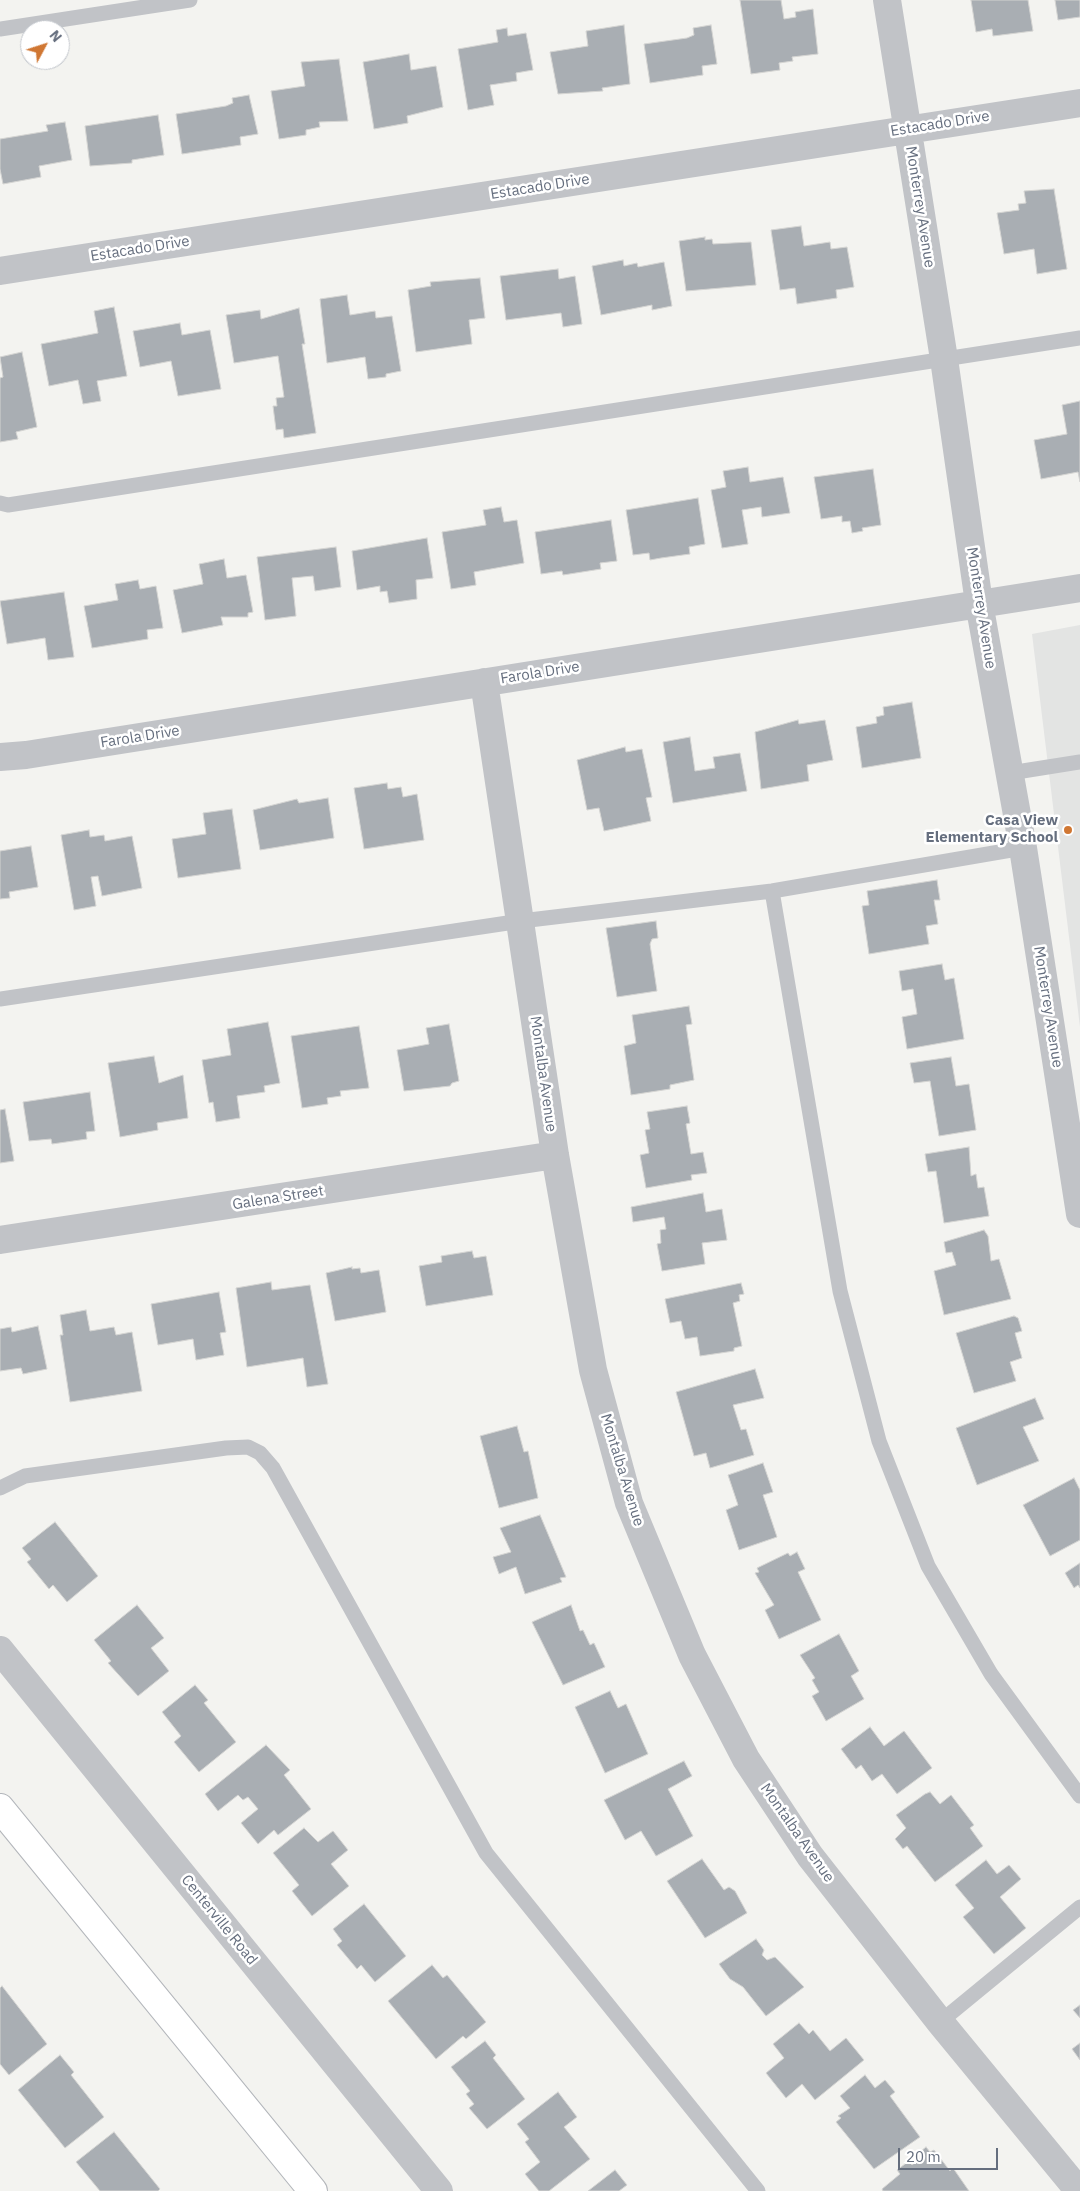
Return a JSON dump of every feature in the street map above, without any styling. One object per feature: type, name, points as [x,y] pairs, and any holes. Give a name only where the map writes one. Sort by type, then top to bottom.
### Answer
[{"type":"street","name":"Monterrey Avenue","points":[[887,0],[944,359],[979,603],[1023,848],[1080,1214]]},
{"type":"street","name":"Estacado Drive","points":[[0,271],[1080,103]]},
{"type":"street","name":"Farola Drive","points":[[0,757],[26,755],[1080,588]]},
{"type":"street","name":"Montalba Avenue","points":[[484,682],[555,1155],[593,1370],[626,1494],[692,1655],[746,1759],[810,1856],[940,2022],[1079,2191]]},
{"type":"street","name":"Galena Street","points":[[0,1240],[555,1155]]},
{"type":"street","name":"Centerville Road","points":[[0,1650],[439,2191]]},
{"type":"street","points":[[0,1808],[313,2191]]},
{"type":"lane","points":[[0,29],[190,0]]},
{"type":"lane","points":[[0,503],[8,505],[1080,338]]},
{"type":"lane","points":[[1010,773],[1080,762]]},
{"type":"lane","points":[[0,999],[521,921],[772,891],[1023,848]]},
{"type":"lane","points":[[772,891],[840,1291],[879,1441],[928,1566],[991,1674],[1080,1796]]},
{"type":"lane","points":[[0,1488],[25,1476],[226,1448],[248,1447],[260,1453],[273,1468],[486,1853],[758,2191]]},
{"type":"lane","points":[[940,2022],[1080,1907]]},
{"type":"shaded area","name":"Casa View Elementary School","points":[[1080,625],[1080,1027],[1032,634]]},
{"type":"building","points":[[740,0],[781,0],[784,19],[796,17],[795,12],[813,9],[818,54],[792,57],[793,61],[779,63],[780,70],[751,74]]},
{"type":"building","points":[[971,0],[1028,0],[1033,31],[993,36],[992,29],[976,32]]},
{"type":"building","points":[[1055,0],[1080,0],[1080,17],[1058,20]]},
{"type":"building","points":[[624,25],[630,84],[602,88],[603,91],[558,94],[550,52],[588,46],[586,31]]},
{"type":"building","points":[[711,25],[717,64],[702,66],[703,75],[650,83],[644,44],[687,38],[694,35],[693,28]]},
{"type":"building","points":[[507,28],[508,36],[526,33],[533,70],[516,73],[517,81],[490,85],[494,105],[468,110],[458,49],[498,42],[496,30]]},
{"type":"building","points":[[409,54],[411,70],[436,66],[443,107],[407,116],[408,123],[374,129],[363,62]]},
{"type":"building","points":[[339,59],[348,121],[319,122],[320,127],[306,130],[306,135],[279,139],[271,91],[305,86],[301,62]]},
{"type":"building","points":[[249,95],[258,134],[240,137],[241,145],[182,154],[176,114],[226,106],[233,103],[232,98]]},
{"type":"building","points":[[158,115],[164,155],[132,160],[132,163],[90,166],[85,126]]},
{"type":"building","points":[[65,122],[72,160],[39,166],[41,177],[3,184],[0,169],[0,139],[48,131],[46,125]]},
{"type":"building","points":[[1054,189],[1067,269],[1037,274],[1034,249],[1004,254],[997,213],[1019,210],[1018,204],[1026,203],[1024,191]]},
{"type":"building","points":[[801,226],[804,246],[830,242],[831,249],[847,247],[854,287],[836,290],[837,298],[797,304],[795,288],[780,290],[771,230]]},
{"type":"building","points":[[705,237],[705,240],[712,239],[713,244],[751,242],[756,285],[686,291],[679,241]]},
{"type":"building","points":[[623,260],[624,266],[637,263],[638,267],[664,262],[672,306],[652,310],[652,305],[601,315],[592,266]]},
{"type":"building","points":[[558,269],[559,279],[575,276],[582,324],[563,327],[561,313],[506,320],[500,276]]},
{"type":"building","points":[[480,278],[485,318],[469,320],[472,344],[416,352],[408,290],[431,286],[430,282]]},
{"type":"building","points":[[347,295],[350,315],[375,311],[376,318],[392,316],[401,371],[386,374],[386,377],[368,379],[365,357],[327,363],[320,299]]},
{"type":"building","points":[[114,307],[127,376],[97,381],[101,401],[83,404],[78,380],[49,386],[41,344],[98,333],[94,311]]},
{"type":"building","points":[[299,308],[305,344],[302,344],[316,433],[284,438],[283,429],[276,430],[273,406],[277,406],[276,398],[284,397],[278,356],[234,363],[226,315],[260,310],[261,319]]},
{"type":"building","points":[[180,323],[182,335],[210,330],[221,389],[178,396],[171,361],[140,367],[133,331]]},
{"type":"building","points":[[22,352],[37,427],[16,432],[18,439],[0,442],[0,378],[3,377],[0,357]]},
{"type":"building","points":[[1080,401],[1080,482],[1078,472],[1041,479],[1034,440],[1067,434],[1062,405]]},
{"type":"building","points":[[748,467],[750,482],[783,477],[790,513],[762,517],[761,507],[742,510],[748,544],[722,548],[711,490],[726,487],[723,471]]},
{"type":"building","points":[[873,469],[881,525],[862,528],[863,531],[852,533],[850,521],[842,522],[842,516],[821,519],[814,477]]},
{"type":"building","points":[[698,498],[705,544],[689,547],[690,554],[650,560],[649,553],[633,555],[626,510]]},
{"type":"building","points":[[501,507],[504,522],[517,520],[524,563],[474,572],[476,585],[451,589],[442,532],[486,525],[483,510]]},
{"type":"building","points":[[611,520],[617,561],[600,563],[601,569],[563,575],[562,571],[541,574],[535,532]]},
{"type":"building","points":[[427,538],[433,578],[416,580],[417,599],[389,603],[387,591],[380,592],[380,586],[357,590],[352,551]]},
{"type":"building","points":[[336,547],[341,587],[315,591],[313,576],[292,578],[296,616],[265,620],[257,557]]},
{"type":"building","points":[[224,559],[227,578],[246,575],[253,612],[248,613],[248,617],[221,617],[223,625],[182,633],[173,590],[203,584],[199,564]]},
{"type":"building","points":[[138,580],[140,589],[156,586],[163,628],[147,630],[148,639],[92,648],[84,606],[118,600],[115,584]]},
{"type":"building","points":[[64,592],[74,657],[48,660],[45,638],[7,644],[0,601]]},
{"type":"building","points":[[912,702],[921,758],[862,768],[856,727],[877,723],[876,717],[884,715],[883,707]]},
{"type":"building","points":[[798,720],[799,724],[825,720],[833,760],[807,765],[809,781],[761,789],[755,732]]},
{"type":"building","points":[[690,737],[695,771],[715,768],[713,757],[740,753],[747,791],[673,803],[663,742]]},
{"type":"building","points":[[625,747],[626,752],[642,749],[652,797],[646,798],[651,821],[604,831],[599,808],[587,810],[577,760]]},
{"type":"building","points":[[387,783],[388,789],[401,787],[403,797],[417,794],[424,840],[364,849],[354,788]]},
{"type":"building","points":[[328,798],[334,838],[260,850],[253,810],[297,799],[299,803]]},
{"type":"building","points":[[232,809],[241,869],[178,878],[172,839],[206,834],[203,813]]},
{"type":"building","points":[[89,830],[90,837],[104,835],[105,841],[132,836],[142,888],[102,896],[98,876],[91,877],[96,906],[74,910],[61,835]]},
{"type":"building","points":[[31,846],[38,887],[9,892],[10,898],[0,899],[0,851]]},
{"type":"building","points":[[937,880],[940,900],[934,900],[938,924],[926,926],[929,944],[869,954],[862,906],[869,905],[867,891]]},
{"type":"building","points":[[656,921],[658,938],[652,939],[650,944],[657,991],[617,997],[606,928]]},
{"type":"building","points":[[942,964],[945,980],[954,978],[964,1039],[907,1049],[902,1017],[917,1014],[913,989],[902,991],[899,971]]},
{"type":"building","points":[[689,1006],[692,1024],[686,1025],[694,1080],[670,1085],[670,1089],[631,1095],[624,1046],[636,1043],[632,1015]]},
{"type":"building","points":[[268,1022],[280,1083],[264,1086],[265,1092],[237,1096],[240,1118],[216,1122],[213,1102],[209,1103],[202,1060],[231,1055],[227,1029]]},
{"type":"building","points":[[449,1024],[459,1081],[452,1083],[450,1086],[404,1091],[397,1050],[429,1044],[426,1028]]},
{"type":"building","points":[[359,1026],[369,1088],[340,1091],[341,1096],[327,1098],[328,1104],[302,1108],[291,1036]]},
{"type":"building","points":[[154,1056],[159,1083],[183,1075],[188,1118],[157,1123],[158,1130],[120,1137],[108,1063]]},
{"type":"building","points":[[951,1057],[956,1086],[969,1084],[976,1130],[939,1136],[930,1081],[914,1083],[910,1063]]},
{"type":"building","points":[[90,1092],[95,1131],[86,1132],[87,1139],[52,1144],[51,1139],[29,1141],[23,1102]]},
{"type":"building","points":[[687,1106],[690,1123],[686,1124],[691,1154],[703,1152],[707,1173],[691,1175],[692,1180],[646,1188],[640,1155],[649,1153],[645,1130],[650,1129],[647,1112]]},
{"type":"building","points":[[5,1109],[14,1161],[0,1163],[0,1110]]},
{"type":"building","points":[[969,1147],[971,1176],[976,1174],[978,1188],[984,1187],[989,1216],[944,1223],[936,1171],[928,1172],[925,1154]]},
{"type":"building","points":[[703,1193],[706,1212],[722,1209],[727,1240],[702,1243],[705,1264],[662,1271],[657,1244],[661,1243],[660,1230],[666,1229],[664,1217],[633,1222],[631,1207]]},
{"type":"building","points":[[984,1230],[988,1236],[991,1261],[999,1259],[1011,1299],[944,1315],[934,1271],[956,1265],[952,1252],[946,1253],[944,1242]]},
{"type":"building","points":[[472,1251],[474,1258],[486,1256],[493,1295],[426,1306],[419,1266],[442,1262],[441,1256]]},
{"type":"building","points":[[352,1267],[352,1269],[360,1268],[361,1273],[379,1270],[386,1312],[335,1321],[326,1273]]},
{"type":"building","points":[[271,1282],[272,1290],[310,1285],[328,1384],[307,1387],[303,1358],[247,1367],[236,1288]]},
{"type":"building","points":[[741,1283],[744,1294],[739,1295],[740,1301],[733,1303],[742,1346],[734,1348],[734,1351],[700,1356],[697,1337],[685,1339],[681,1321],[670,1323],[665,1299]]},
{"type":"building","points":[[219,1292],[226,1332],[220,1333],[224,1355],[196,1360],[193,1339],[158,1345],[151,1304]]},
{"type":"building","points":[[86,1310],[90,1331],[114,1327],[116,1335],[132,1332],[142,1391],[70,1402],[60,1335],[63,1335],[60,1315]]},
{"type":"building","points":[[1014,1316],[1018,1318],[1022,1331],[1015,1333],[1022,1358],[1010,1362],[1016,1381],[974,1393],[956,1333]]},
{"type":"building","points":[[38,1326],[47,1369],[23,1374],[21,1368],[0,1371],[0,1329],[11,1327],[12,1332]]},
{"type":"building","points":[[755,1369],[764,1398],[733,1405],[741,1430],[746,1429],[754,1455],[710,1468],[706,1453],[694,1456],[676,1392]]},
{"type":"building","points":[[1035,1398],[1044,1419],[1023,1427],[1039,1461],[977,1485],[956,1428]]},
{"type":"building","points":[[517,1426],[524,1452],[528,1451],[538,1498],[499,1508],[480,1436]]},
{"type":"building","points":[[763,1463],[773,1492],[763,1495],[777,1537],[739,1550],[726,1510],[738,1505],[728,1475]]},
{"type":"building","points":[[1074,1478],[1080,1490],[1080,1540],[1050,1556],[1023,1505]]},
{"type":"building","points":[[540,1515],[566,1577],[560,1578],[562,1582],[525,1594],[516,1567],[499,1574],[493,1557],[511,1552],[500,1528]]},
{"type":"building","points":[[55,1522],[98,1576],[67,1602],[53,1585],[49,1589],[27,1562],[31,1559],[22,1548]]},
{"type":"building","points":[[797,1552],[805,1569],[798,1572],[821,1620],[779,1639],[765,1610],[774,1605],[755,1573],[759,1572],[757,1568],[788,1553],[790,1556]]},
{"type":"building","points":[[1080,1563],[1080,1588],[1078,1585],[1074,1588],[1065,1573]]},
{"type":"building","points":[[137,1605],[164,1638],[151,1648],[169,1671],[138,1696],[108,1663],[111,1661],[94,1640]]},
{"type":"building","points":[[571,1605],[580,1631],[583,1630],[590,1645],[594,1643],[605,1667],[563,1685],[532,1622]]},
{"type":"building","points":[[839,1634],[859,1671],[851,1676],[864,1699],[826,1721],[812,1696],[819,1692],[812,1680],[815,1678],[800,1655]]},
{"type":"building","points":[[195,1685],[208,1700],[204,1703],[236,1742],[199,1772],[174,1742],[181,1736],[162,1712]]},
{"type":"building","points":[[610,1691],[618,1708],[626,1704],[648,1754],[605,1773],[575,1707]]},
{"type":"building","points":[[870,1727],[884,1746],[904,1731],[932,1768],[897,1794],[882,1774],[872,1781],[861,1765],[856,1769],[841,1749]]},
{"type":"building","points":[[266,1745],[290,1770],[284,1775],[311,1809],[278,1835],[274,1830],[258,1844],[241,1823],[258,1809],[248,1797],[243,1800],[238,1795],[218,1811],[205,1794]]},
{"type":"building","points":[[684,1761],[692,1776],[668,1789],[693,1836],[656,1856],[641,1831],[625,1840],[604,1800]]},
{"type":"building","points":[[930,1792],[940,1804],[951,1795],[974,1825],[970,1828],[983,1846],[935,1882],[907,1846],[903,1849],[895,1839],[906,1828],[896,1815]]},
{"type":"building","points":[[304,1828],[318,1842],[333,1831],[348,1850],[331,1864],[349,1886],[312,1916],[292,1891],[299,1885],[273,1853]]},
{"type":"building","points":[[702,1859],[724,1890],[729,1887],[735,1891],[747,1913],[705,1938],[667,1881]]},
{"type":"building","points":[[986,1860],[997,1874],[1009,1865],[1021,1879],[1000,1897],[1026,1928],[994,1954],[963,1917],[974,1908],[955,1885]]},
{"type":"building","points":[[364,1904],[406,1956],[375,1982],[361,1965],[357,1969],[337,1945],[342,1941],[333,1929]]},
{"type":"building","points":[[756,1939],[764,1950],[762,1955],[767,1960],[775,1957],[804,1987],[766,2016],[743,1987],[730,1979],[719,1964]]},
{"type":"building","points":[[432,1965],[443,1978],[447,1975],[486,2022],[466,2039],[463,2036],[436,2059],[388,2001]]},
{"type":"building","points":[[2,1986],[47,2044],[9,2075],[0,2064],[0,1988]]},
{"type":"building","points":[[1080,2005],[1080,2018],[1073,2010]]},
{"type":"building","points":[[799,2023],[809,2034],[813,2030],[830,2051],[846,2038],[864,2060],[815,2100],[802,2084],[786,2098],[766,2073],[784,2058],[773,2044]]},
{"type":"building","points":[[485,2041],[496,2055],[493,2058],[525,2099],[487,2129],[469,2108],[474,2104],[466,2094],[470,2091],[451,2067]]},
{"type":"building","points":[[1080,2043],[1080,2060],[1072,2049]]},
{"type":"building","points":[[60,2055],[74,2072],[71,2075],[104,2117],[65,2148],[18,2090]]},
{"type":"building","points":[[865,2075],[875,2088],[885,2080],[895,2092],[890,2096],[920,2137],[874,2169],[836,2122],[841,2118],[838,2116],[850,2108],[840,2096]]},
{"type":"building","points":[[558,2092],[577,2117],[564,2127],[590,2159],[549,2191],[539,2191],[525,2174],[540,2162],[525,2142],[529,2139],[517,2124]]},
{"type":"building","points":[[114,2132],[160,2189],[158,2191],[100,2191],[76,2162]]},
{"type":"building","points":[[926,2147],[930,2152],[934,2150],[950,2171],[953,2168],[969,2191],[883,2191],[882,2189],[900,2174],[897,2170],[909,2161],[912,2165],[923,2156],[920,2152]]},
{"type":"building","points":[[615,2170],[627,2185],[619,2191],[588,2191]]},
{"type":"place","name":"Casa View Elementary School","points":[[1068,830]]}]
